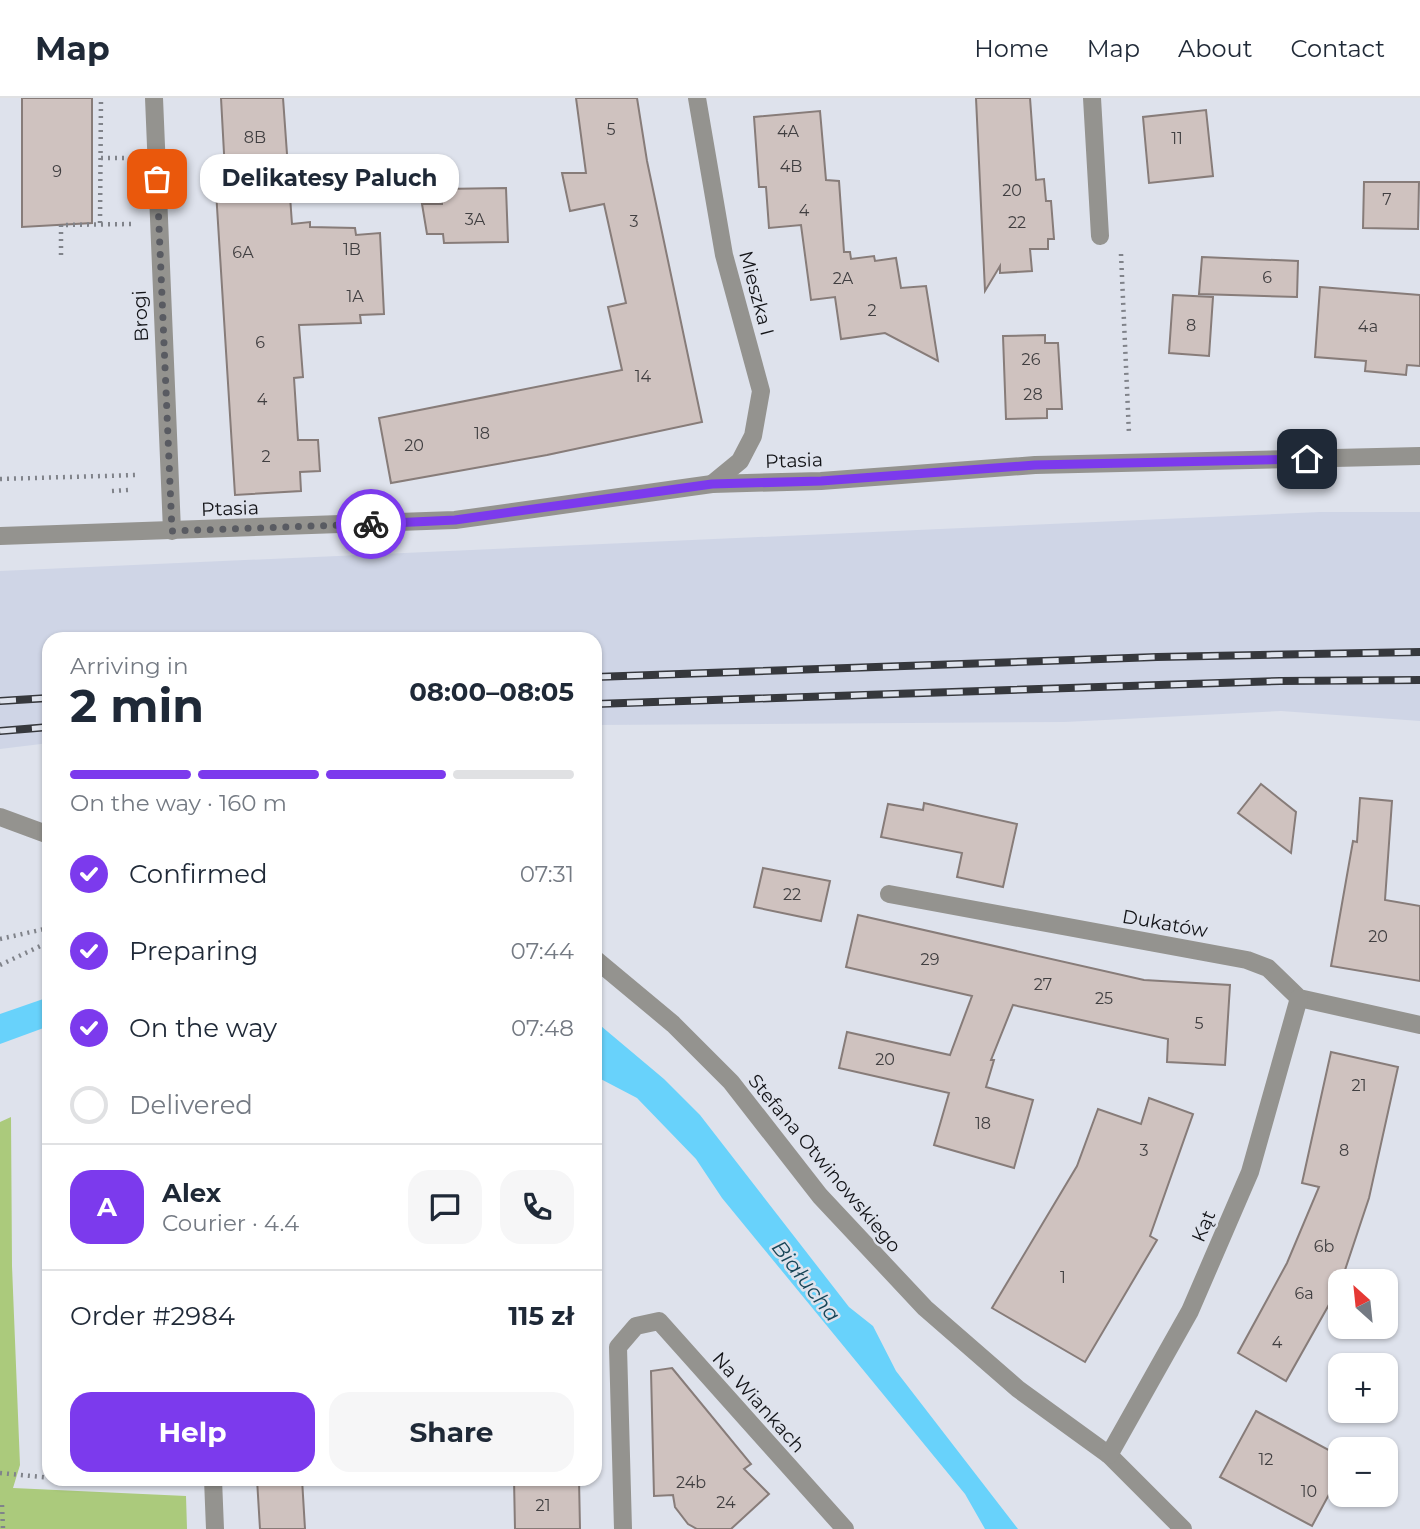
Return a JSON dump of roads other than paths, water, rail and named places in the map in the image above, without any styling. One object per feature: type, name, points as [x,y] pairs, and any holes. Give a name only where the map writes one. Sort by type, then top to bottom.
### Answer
[{"type":"street","name":"Brogi","points":[[154,98],[172,531]]},
{"type":"street","name":"Mieszka I","points":[[697,98],[724,255],[761,391],[753,436],[740,461],[712,484]]},
{"type":"street","points":[[1092,98],[1100,236]]},
{"type":"street","name":"Ptasia","points":[[0,536],[455,520],[712,484],[821,481],[1035,465],[1420,456]]},
{"type":"street","points":[[0,817],[42,832]]},
{"type":"street","name":"Dukatów","points":[[889,894],[1247,960],[1268,968],[1299,998]]},
{"type":"street","name":"Stefana Otwinowskiego","points":[[602,965],[673,1024],[731,1082],[820,1196],[926,1308],[1018,1389],[1109,1455],[1183,1529]]},
{"type":"street","points":[[1299,998],[1420,1025]]},
{"type":"street","name":"Kąt","points":[[1109,1455],[1190,1311],[1250,1172],[1299,998]]},
{"type":"street","name":"Na Wiankach","points":[[623,1529],[618,1347],[636,1326],[659,1321],[845,1529]]},
{"type":"street","points":[[213,1486],[215,1529]]},
{"type":"water","points":[[42,999],[42,1029],[0,1044],[0,1014]]},
{"type":"water","name":"Białucha","points":[[602,1027],[664,1079],[700,1115],[849,1307],[873,1326],[896,1371],[1018,1529],[985,1529],[965,1494],[722,1198],[696,1159],[637,1098],[602,1080]]},
{"type":"railway","points":[[602,677],[1157,657],[1420,652]]},
{"type":"railway","points":[[602,704],[1280,681],[1420,680]]},
{"type":"railway","points":[[0,701],[42,698]]},
{"type":"railway","points":[[0,731],[42,728]]},
{"type":"place","name":"Delikatesy Paluch","points":[[157,179]]}]
